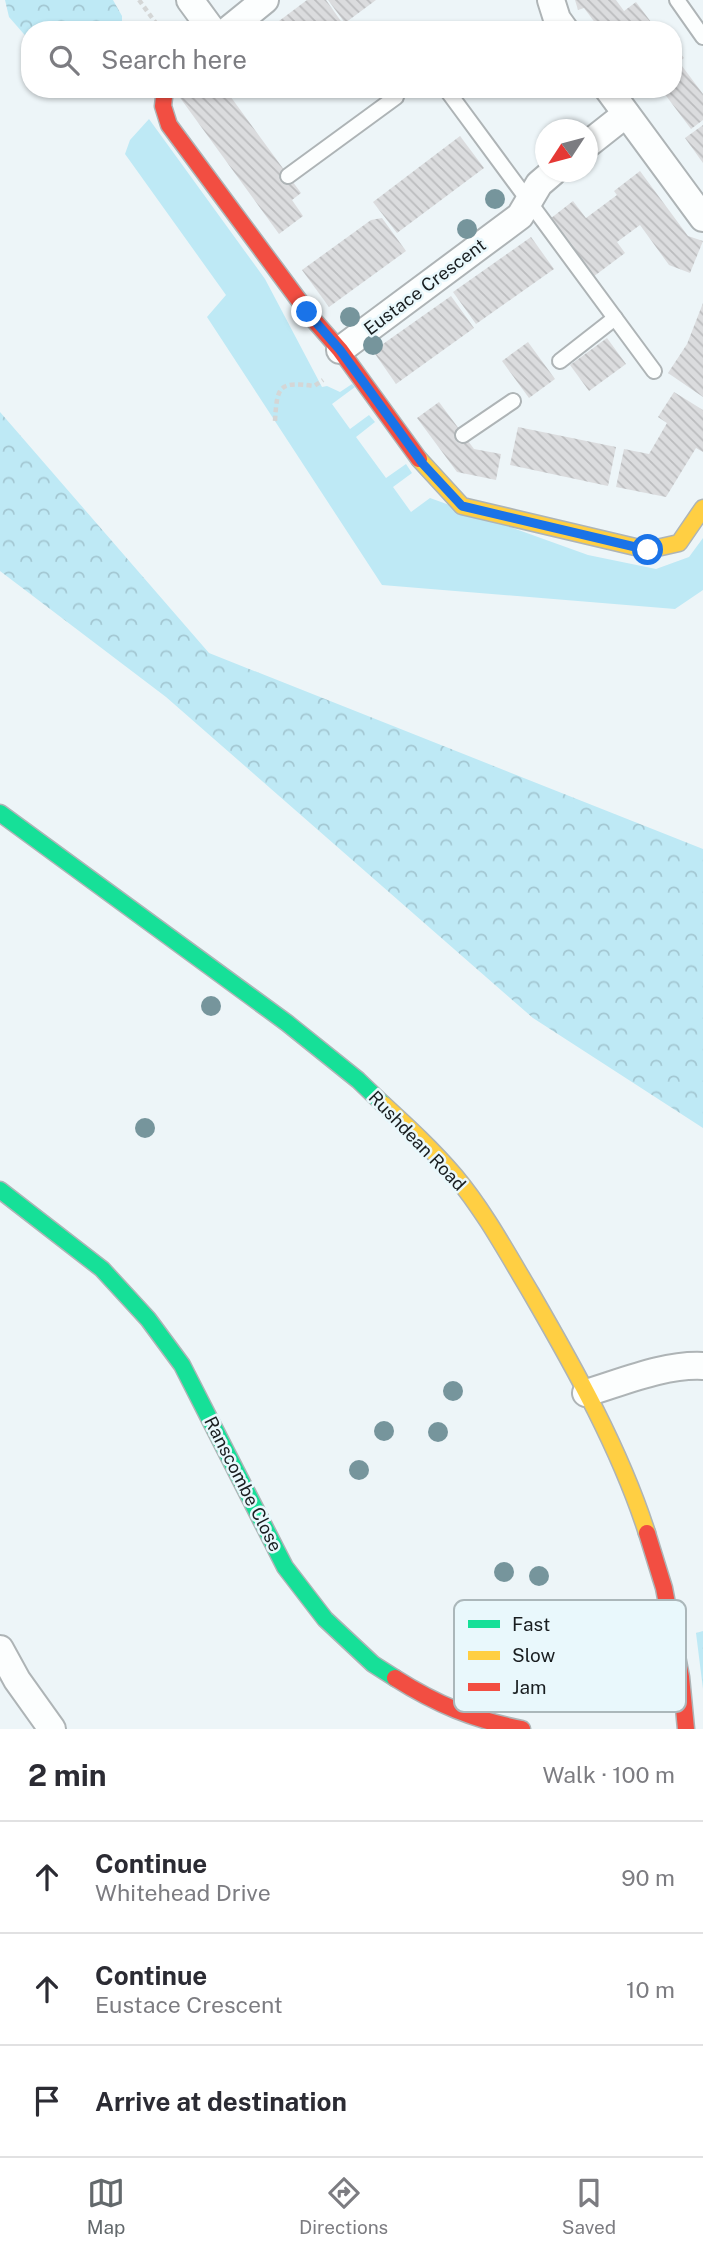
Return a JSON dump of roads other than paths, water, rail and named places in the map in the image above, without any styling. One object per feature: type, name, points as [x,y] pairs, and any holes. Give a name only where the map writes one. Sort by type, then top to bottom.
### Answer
[{"type":"street","points":[[190,0],[205,21]]},
{"type":"street","points":[[239,21],[265,0]]},
{"type":"street","points":[[551,0],[558,21]]},
{"type":"street","points":[[164,98],[163,106],[169,125],[240,211],[312,318],[462,506],[648,550],[679,543],[703,508]]},
{"type":"street","points":[[614,98],[703,218]]},
{"type":"street","points":[[598,136],[626,114]]},
{"type":"street","name":"Eustace Crescent","points":[[340,350],[520,216],[540,182]]},
{"type":"street","name":"Rushdean Road","points":[[0,813],[287,1023],[358,1080],[414,1133],[455,1177],[491,1225],[563,1348],[586,1393],[637,1503],[666,1600]]},
{"type":"street","name":"Ranscombe Close","points":[[0,1190],[102,1269],[148,1319],[182,1365],[285,1567],[325,1619],[373,1664],[429,1699],[454,1709]]},
{"type":"street","points":[[586,1393],[664,1371],[693,1365],[703,1366]]},
{"type":"street","points":[[0,1649],[17,1680],[52,1729]]},
{"type":"street","name":"Ranscombe Close","points":[[463,1712],[491,1723],[522,1729]]},
{"type":"lane","points":[[677,0],[703,37]]},
{"type":"lane","points":[[288,176],[395,98]]},
{"type":"lane","points":[[453,98],[653,371]]},
{"type":"lane","points":[[560,361],[615,318]]},
{"type":"lane","points":[[463,435],[513,401]]}]
